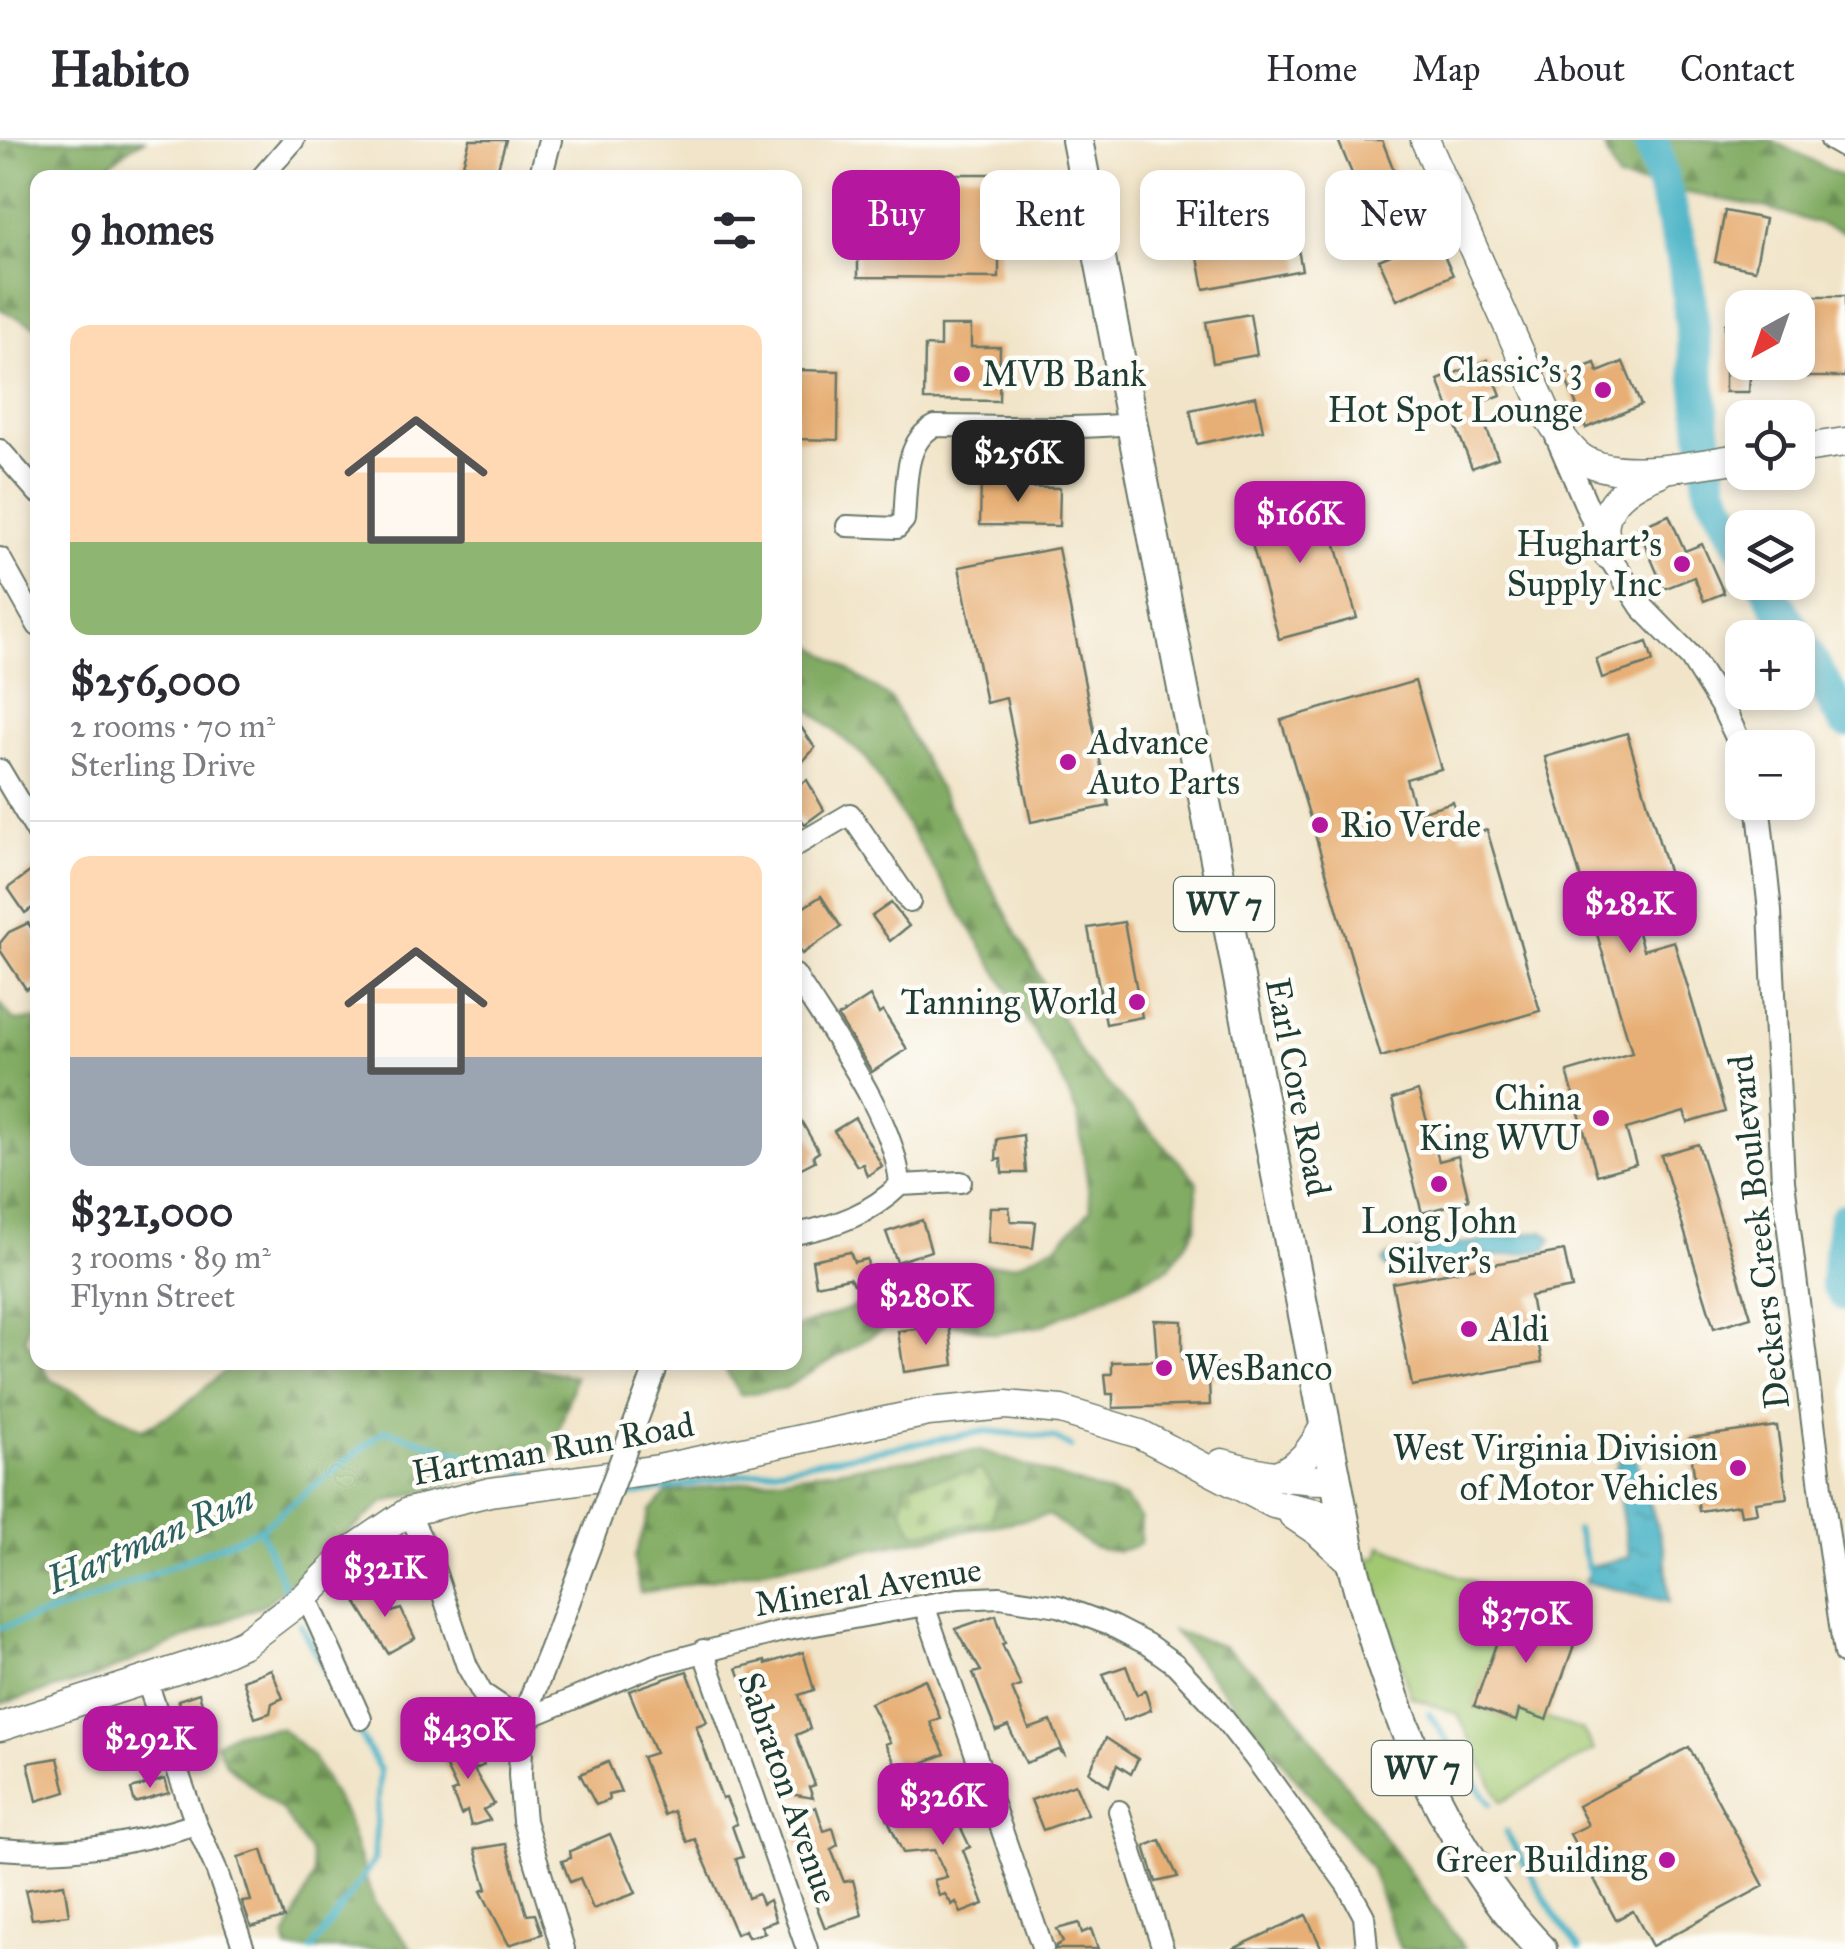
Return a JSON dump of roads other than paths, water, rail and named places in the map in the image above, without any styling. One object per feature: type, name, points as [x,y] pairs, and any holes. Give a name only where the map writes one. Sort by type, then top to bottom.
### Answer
[{"type":"main road","name":"Earl Core Road","points":[[1077,140],[1352,1563],[1376,1653],[1403,1730],[1436,1798],[1473,1860],[1524,1932],[1541,1949]]},
{"type":"main road","points":[[1425,140],[1550,420],[1581,458],[1608,468],[1675,468],[1725,461]]},
{"type":"main road","points":[[1815,446],[1845,442]]},
{"type":"main road","points":[[1608,555],[1604,521],[1618,498],[1638,481],[1675,468]]},
{"type":"main road","name":"Hartman Run Road","points":[[0,1727],[204,1661],[244,1643],[306,1596],[351,1551],[408,1512],[490,1492],[658,1470],[884,1420],[967,1407],[1006,1405],[1061,1410],[1126,1428],[1274,1504],[1344,1520]]},
{"type":"main road","points":[[1276,1475],[1293,1468],[1310,1453],[1325,1425]]},
{"type":"main road","name":"Hartman Run Road","points":[[1167,1448],[1252,1472],[1310,1481],[1336,1480]]},
{"type":"main road","points":[[1274,1504],[1317,1530],[1352,1563]]},
{"type":"street","points":[[271,170],[294,140]]},
{"type":"street","points":[[542,170],[550,140]]},
{"type":"street","points":[[1830,140],[1845,148]]},
{"type":"street","points":[[1550,420],[1608,555],[1642,606],[1691,657],[1733,730]]},
{"type":"street","points":[[847,526],[898,528],[904,520],[914,443],[935,426],[1070,430],[1131,424]]},
{"type":"street","points":[[0,450],[30,484]]},
{"type":"street","points":[[0,558],[30,612]]},
{"type":"street","points":[[0,770],[30,821]]},
{"type":"street","points":[[802,842],[850,814],[910,902]]},
{"type":"street","name":"Deckers Creek Boulevard","points":[[1760,820],[1770,911],[1783,1181],[1845,1654]]},
{"type":"street","points":[[802,986],[867,1092],[899,1159],[900,1185]]},
{"type":"street","points":[[802,1233],[836,1226],[880,1204],[900,1185],[960,1182]]},
{"type":"street","points":[[563,1949],[524,1822],[522,1720],[655,1370]]},
{"type":"street","points":[[408,1512],[430,1556],[467,1666],[482,1693],[522,1720]]},
{"type":"street","points":[[306,1596],[360,1720]]},
{"type":"street","name":"Mineral Avenue","points":[[522,1720],[600,1686],[703,1650],[782,1631],[958,1598],[1000,1597],[1060,1606],[1110,1624],[1175,1664],[1254,1758],[1347,1885],[1364,1916],[1367,1949]]},
{"type":"street","points":[[924,1605],[1043,1949]]},
{"type":"street","name":"Sabraton Avenue","points":[[703,1650],[806,1949]]},
{"type":"street","points":[[146,1679],[244,1949]]},
{"type":"street","points":[[1119,1811],[1163,1949]]},
{"type":"street","points":[[0,1849],[73,1851],[122,1846],[196,1824]]},
{"type":"water","points":[[1543,1231],[1552,1239],[1545,1250],[1394,1270],[1386,1268],[1383,1262],[1393,1255]]},
{"type":"water","points":[[1619,1459],[1636,1459],[1665,1551],[1669,1602],[1585,1582],[1591,1566],[1629,1557],[1615,1473]]},
{"type":"waterway","points":[[1651,140],[1685,265],[1711,489],[1725,514]]},
{"type":"waterway","points":[[1775,600],[1787,620]]},
{"type":"waterway","points":[[1815,669],[1845,721]]},
{"type":"waterway","points":[[1845,1220],[1837,1282],[1845,1294]]},
{"type":"waterway","name":"Hartman Run","points":[[0,1628],[82,1603],[260,1529],[385,1430],[528,1473]]},
{"type":"waterway","name":"Hartman Run","points":[[613,1498],[986,1431],[1055,1438],[1071,1447]]},
{"type":"waterway","points":[[260,1529],[286,1591]]},
{"type":"waterway","points":[[1577,1530],[1589,1572]]},
{"type":"waterway","points":[[300,1624],[347,1711]]},
{"type":"waterway","name":"Hartman Run","points":[[1429,1714],[1490,1804]]},
{"type":"waterway","points":[[312,1949],[374,1861],[380,1770],[353,1722]]},
{"type":"waterway","name":"Hartman Run","points":[[1506,1832],[1579,1949]]},
{"type":"place","name":"MVB Bank","points":[[962,374]]},
{"type":"place","name":"Classic's 3 Hot Spot Lounge","points":[[1603,390]]},
{"type":"place","name":"Hughart's Supply Inc","points":[[1682,564]]},
{"type":"place","name":"Advance Auto Parts","points":[[1068,762]]},
{"type":"place","name":"Rio Verde","points":[[1320,825]]},
{"type":"place","name":"Tanning World","points":[[1137,1002]]},
{"type":"place","name":"China King WVU","points":[[1601,1118]]},
{"type":"place","name":"Long John Silver's","points":[[1439,1184]]},
{"type":"place","name":"Aldi","points":[[1469,1329]]},
{"type":"place","name":"WesBanco","points":[[1164,1368]]},
{"type":"place","name":"West Virginia Division of Motor Vehicles","points":[[1738,1468]]},
{"type":"place","name":"Greer Building","points":[[1667,1860]]}]
